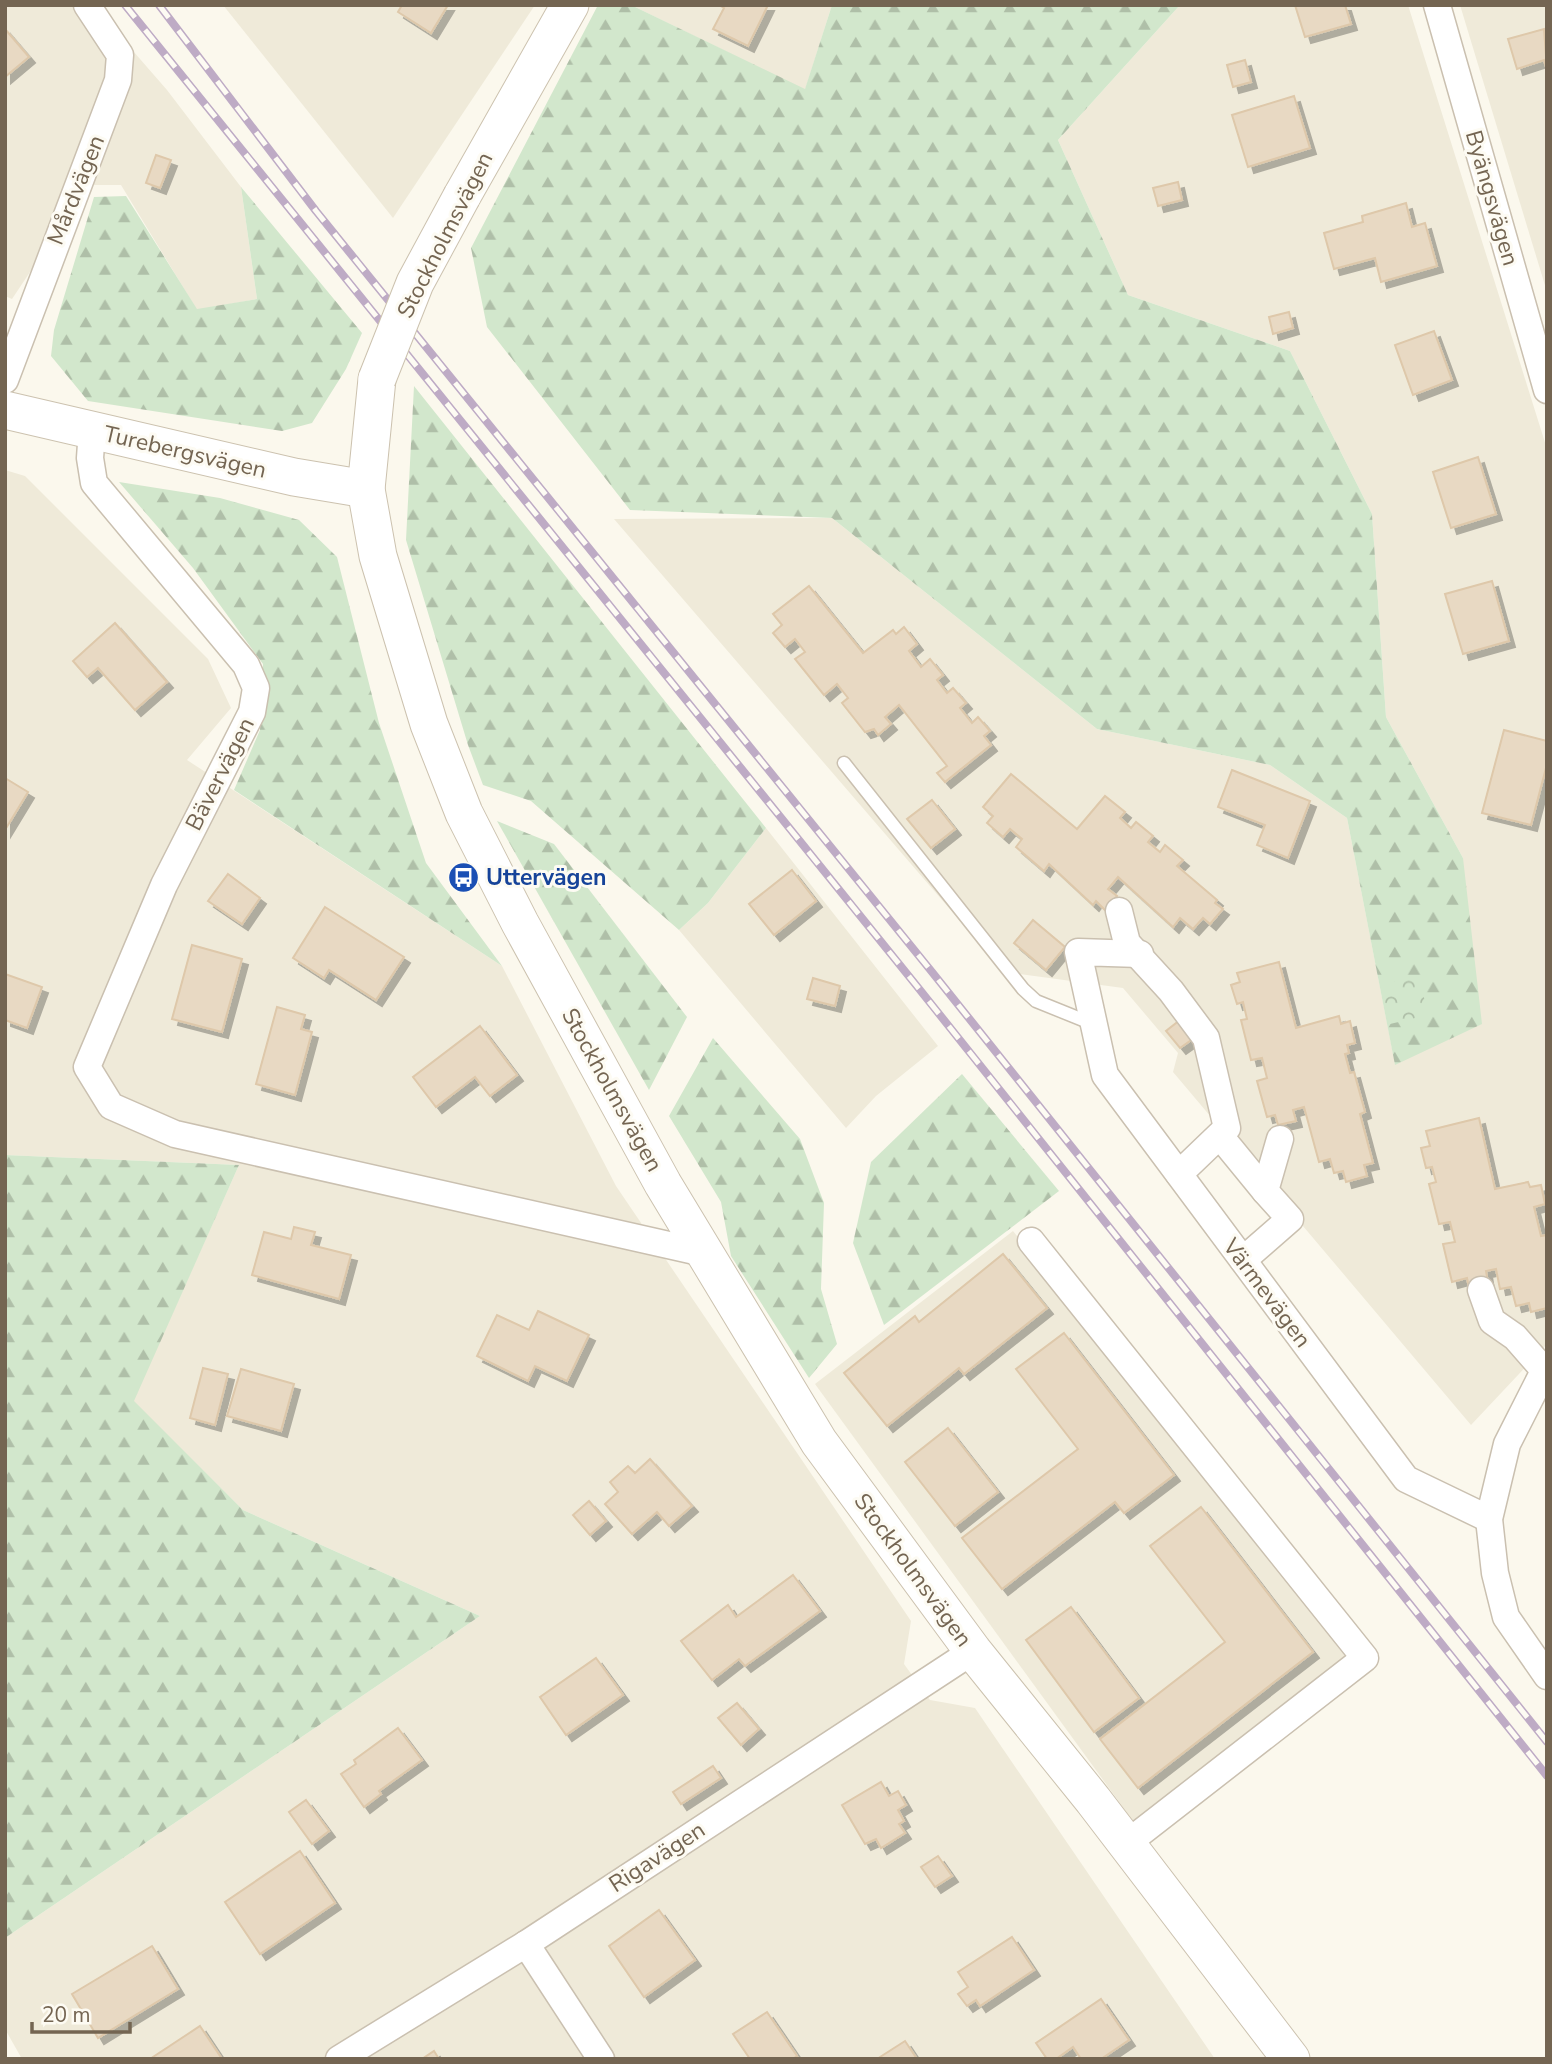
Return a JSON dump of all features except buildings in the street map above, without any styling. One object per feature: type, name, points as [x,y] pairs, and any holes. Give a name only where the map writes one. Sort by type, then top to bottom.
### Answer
[{"type":"main road","name":"Stockholmsvägen","points":[[570,5],[415,283],[377,379],[366,489],[378,556],[429,723],[464,813],[560,996],[704,1253],[819,1442],[973,1651],[1291,2059]]},
{"type":"main road","name":"Turebergsvägen","points":[[5,410],[294,477],[366,489]]},
{"type":"street","name":"Mårdvägen","points":[[5,380],[11,338],[118,80],[120,55],[87,5]]},
{"type":"street","name":"Byängsvägen","points":[[1437,5],[1547,390]]},
{"type":"street","name":"Bävervägen","points":[[92,430],[90,458],[94,483],[246,665],[256,688],[252,712],[164,885],[87,1067],[111,1106],[175,1134],[704,1253]]},
{"type":"street","points":[[1119,911],[1127,943],[1140,954],[1206,1038],[1227,1128],[1179,1174]]},
{"type":"street","name":"Värmevägen","points":[[1140,954],[1078,952],[1105,1075],[1406,1479],[1489,1519]]},
{"type":"street","points":[[1220,1136],[1290,1219],[1243,1260]]},
{"type":"street","points":[[1265,1191],[1280,1139]]},
{"type":"street","points":[[1031,1241],[1366,1658],[1126,1844]]},
{"type":"street","points":[[1481,1290],[1492,1321],[1514,1337],[1545,1367],[1507,1444],[1489,1519],[1495,1573],[1506,1617],[1547,1676]]},
{"type":"street","name":"Rigavägen","points":[[339,2059],[526,1944],[973,1651]]},
{"type":"street","points":[[526,1944],[601,2059]]},
{"type":"lane","points":[[844,763],[1023,989],[1036,1001],[1094,1024]]},
{"type":"shaded area","points":[[5,5],[93,5],[167,90],[241,187],[257,299],[197,310],[121,185],[88,185],[12,299],[5,296]]},
{"type":"shaded area","points":[[223,5],[535,5],[393,218]]},
{"type":"shaded area","points":[[631,5],[832,5],[805,90]]},
{"type":"shaded area","points":[[1180,5],[1408,5],[1547,449],[1547,1344],[1471,1425],[1173,1072],[1178,1053],[1123,988],[1004,972],[614,519],[832,518],[1097,729],[1270,765],[1347,818],[1395,1064],[1463,858],[1386,717],[1372,514],[1290,351],[1128,295],[1058,140]]},
{"type":"shaded area","points":[[1460,5],[1547,5],[1547,292]]},
{"type":"shaded area","points":[[5,470],[25,476],[208,659],[231,708],[187,760],[502,966],[616,1186],[911,1621],[904,1664],[930,1700],[975,1708],[1215,2059],[22,2059],[5,2029],[5,1938],[480,1616],[243,1510],[133,1401],[239,1165],[5,1155]]},
{"type":"shaded area","points":[[766,828],[938,1046],[876,1096],[846,1128],[679,930],[708,903]]},
{"type":"shaded area","points":[[1013,1231],[1350,1654],[1133,1821],[815,1384]]},
{"type":"green space","points":[[598,5],[631,5],[805,89],[832,5],[1180,5],[1058,140],[1128,295],[1290,351],[1372,514],[1386,717],[1463,858],[1482,1024],[1395,1065],[1347,818],[1270,765],[1097,729],[832,518],[630,510],[487,327],[471,248]]},
{"type":"green space","points":[[241,187],[362,333],[346,369],[312,423],[282,431],[88,401],[51,356],[54,330],[94,197],[126,196],[197,309],[257,299]]},
{"type":"green space","points":[[414,386],[766,828],[708,903],[679,930],[531,801],[483,785],[468,745],[406,540]]},
{"type":"green space","points":[[119,482],[220,498],[299,520],[337,557],[379,723],[426,863],[502,966],[234,790],[260,730],[263,664],[193,568]]},
{"type":"green space","points":[[497,821],[554,844],[687,1017],[649,1090]]},
{"type":"green space","points":[[1419,976],[1428,1015],[1390,1024],[1381,985]]},
{"type":"green space","points":[[713,1038],[800,1139],[824,1203],[821,1289],[837,1344],[809,1378],[731,1256],[721,1202],[669,1116]]},
{"type":"green space","points":[[962,1074],[1059,1191],[884,1325],[853,1243],[871,1162]]},
{"type":"green space","points":[[5,1155],[239,1165],[134,1401],[243,1510],[480,1616],[5,1938]]},
{"type":"railway","points":[[125,5],[916,985],[1547,1776]]},
{"type":"railway","points":[[159,5],[316,211],[932,972],[1547,1742]]},
{"type":"place","name":"Uttervägen","points":[[463,877]]}]
